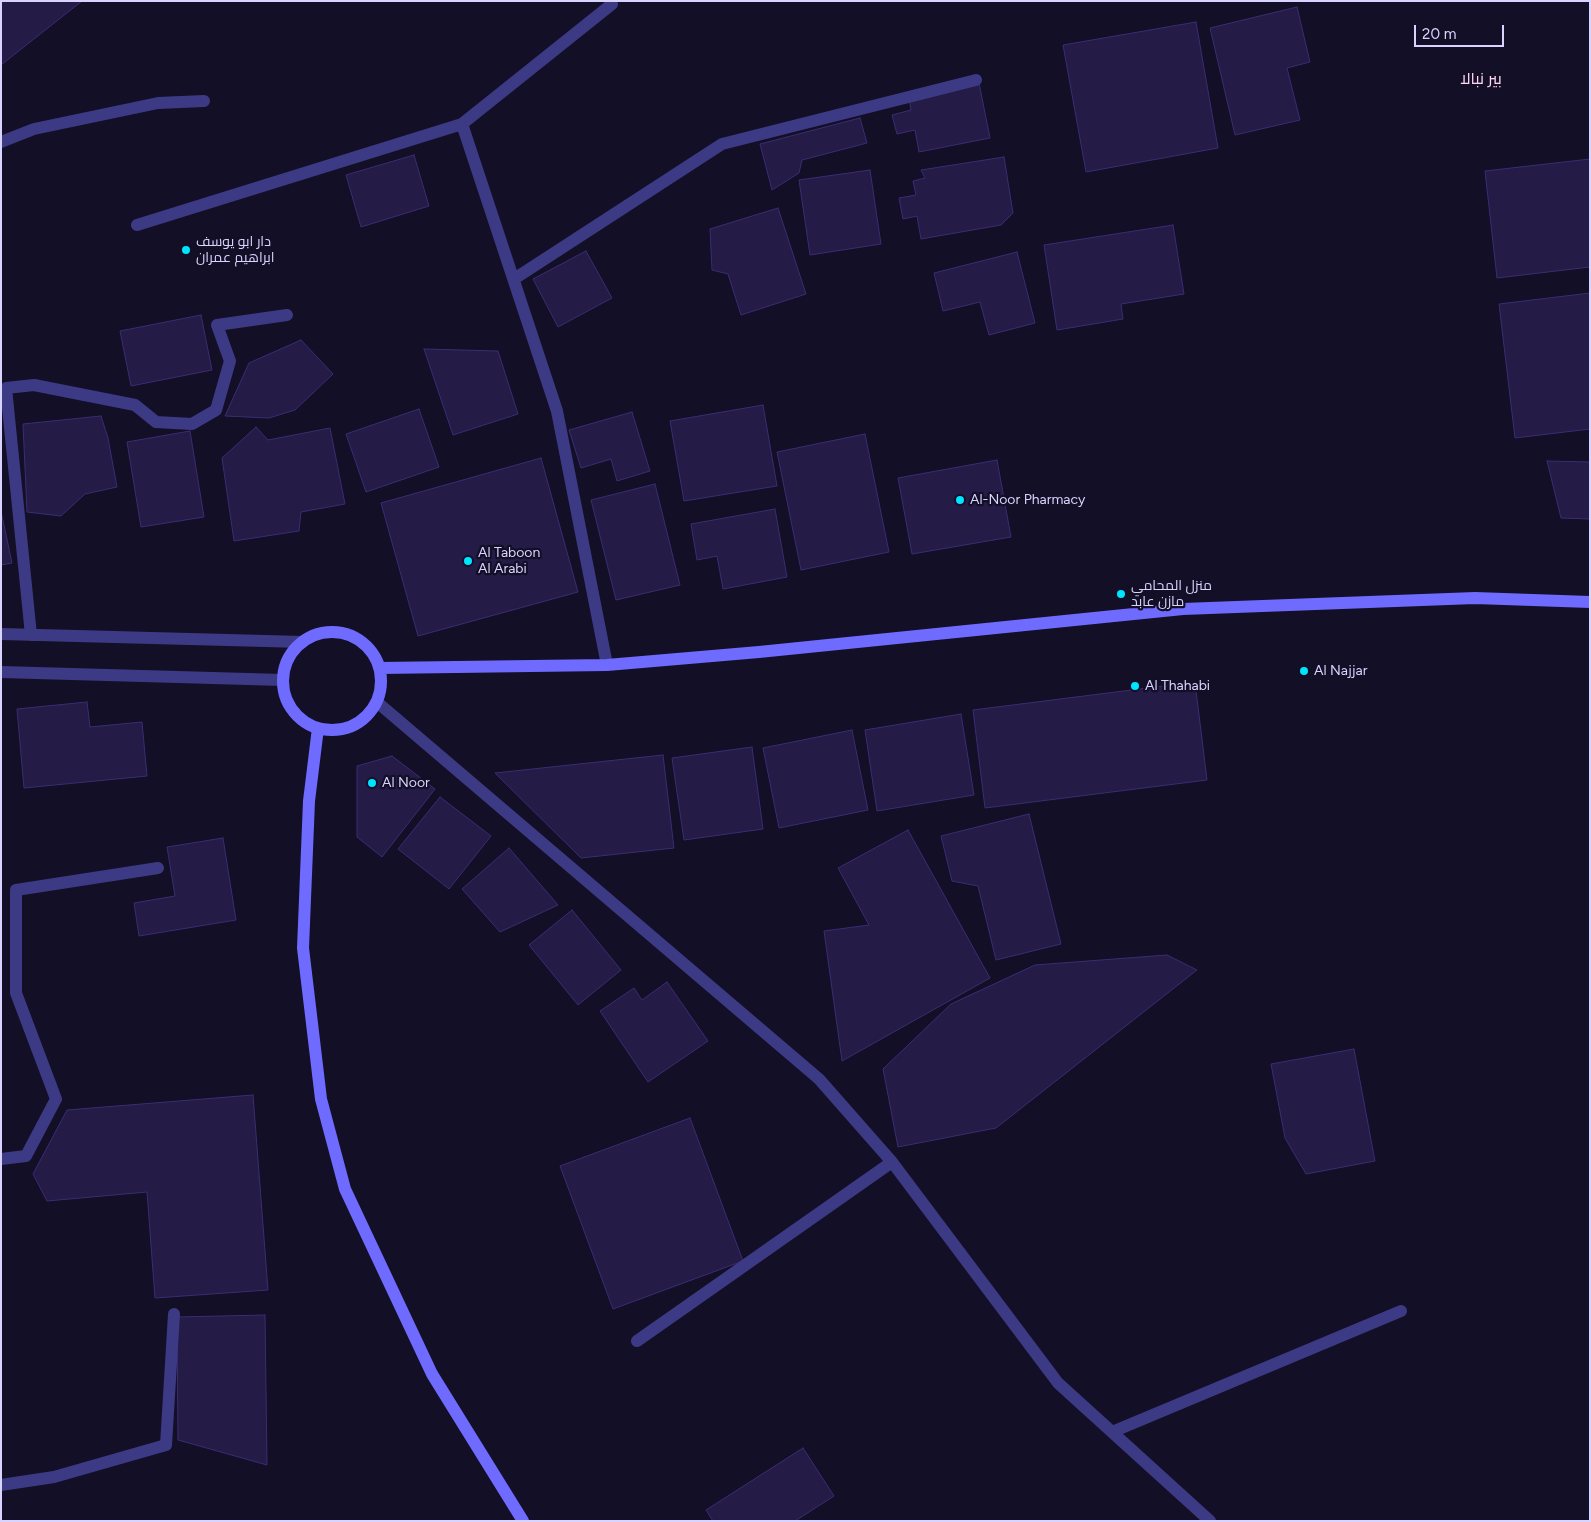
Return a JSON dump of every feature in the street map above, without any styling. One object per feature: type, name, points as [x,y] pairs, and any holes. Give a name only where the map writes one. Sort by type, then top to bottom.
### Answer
[{"type":"street","points":[[137,225],[462,124],[612,4],[610,1]]},
{"type":"street","points":[[514,279],[722,144],[976,80]]},
{"type":"street","points":[[1,142],[34,129],[158,103],[204,101]]},
{"type":"street","points":[[462,124],[557,410],[607,665]]},
{"type":"street","points":[[31,634],[6,388],[34,385],[135,405],[156,422],[192,424],[216,410],[230,361],[217,325],[287,315]]},
{"type":"street","points":[[380,668],[607,665],[759,652],[1184,609],[1475,598],[1590,602]]},
{"type":"street","points":[[323,633],[340,633],[357,638],[370,649],[380,668],[382,686],[377,702],[365,717],[351,727],[335,730],[318,728],[302,720],[291,708],[286,697],[283,680],[284,670],[291,654],[303,642],[323,633]]},
{"type":"street","points":[[1,634],[303,642]]},
{"type":"street","points":[[1,672],[283,680]]},
{"type":"street","points":[[377,702],[819,1079],[892,1162],[1058,1383],[1210,1521]]},
{"type":"street","points":[[318,728],[309,801],[303,948],[321,1099],[345,1189],[432,1374],[524,1521]]},
{"type":"street","points":[[1,1159],[26,1156],[56,1099],[16,993],[16,890],[158,868]]},
{"type":"street","points":[[637,1341],[892,1162]]},
{"type":"street","points":[[1112,1432],[1400,1312]]},
{"type":"street","points":[[1,1485],[54,1477],[166,1445],[174,1314]]},
{"type":"building","points":[[1,1],[82,1],[1,65]]},
{"type":"building","points":[[1297,7],[1310,62],[1287,68],[1300,120],[1235,135],[1210,28]]},
{"type":"building","points":[[1196,22],[1218,148],[1086,172],[1063,45]]},
{"type":"building","points":[[979,83],[990,138],[919,152],[915,130],[897,134],[892,115],[911,110],[909,98]]},
{"type":"building","points":[[860,118],[867,143],[802,160],[799,173],[772,190],[760,144]]},
{"type":"building","points":[[414,155],[429,206],[361,227],[346,175]]},
{"type":"building","points":[[1004,157],[1013,213],[1001,225],[921,239],[917,216],[903,219],[899,198],[916,195],[913,181],[925,178],[921,170]]},
{"type":"building","points":[[1590,159],[1590,267],[1497,278],[1485,171]]},
{"type":"building","points":[[870,170],[881,244],[810,255],[799,180]]},
{"type":"building","points":[[778,208],[806,294],[741,315],[728,274],[712,270],[710,229]]},
{"type":"building","points":[[1173,225],[1184,294],[1121,304],[1123,319],[1057,330],[1044,245]]},
{"type":"building","points":[[586,251],[612,298],[558,327],[533,279]]},
{"type":"building","points":[[1017,252],[1035,323],[989,335],[980,302],[943,311],[934,273]]},
{"type":"building","points":[[1590,293],[1590,429],[1515,438],[1499,304]]},
{"type":"building","points":[[201,315],[212,370],[131,386],[120,331]]},
{"type":"building","points":[[301,340],[333,374],[295,410],[269,418],[225,416],[249,363]]},
{"type":"building","points":[[424,349],[498,351],[518,414],[453,435]]},
{"type":"building","points":[[763,405],[777,486],[684,501],[670,421]]},
{"type":"building","points":[[419,409],[439,467],[366,492],[346,434]]},
{"type":"building","points":[[632,412],[650,471],[617,481],[611,459],[581,468],[569,430]]},
{"type":"building","points":[[101,416],[108,438],[117,487],[85,494],[61,516],[27,512],[23,424]]},
{"type":"building","points":[[256,427],[268,440],[330,428],[345,504],[301,512],[299,531],[234,541],[222,458]]},
{"type":"building","points":[[190,431],[204,517],[141,527],[127,442]]},
{"type":"building","points":[[865,434],[889,552],[801,570],[777,452]]},
{"type":"building","points":[[541,458],[578,592],[418,636],[381,503]]},
{"type":"building","points":[[997,460],[1011,537],[912,554],[898,478]]},
{"type":"building","points":[[1547,461],[1590,462],[1590,519],[1561,518]]},
{"type":"building","points":[[655,484],[680,585],[616,600],[591,500]]},
{"type":"building","points":[[775,509],[787,577],[723,589],[717,556],[697,560],[691,524]]},
{"type":"building","points":[[1,511],[12,563],[1,565]]},
{"type":"building","points":[[1195,682],[1207,780],[985,808],[973,710]]},
{"type":"building","points":[[87,702],[90,727],[142,722],[147,776],[24,788],[17,709]]},
{"type":"building","points":[[961,714],[974,795],[877,811],[865,730]]},
{"type":"building","points":[[852,730],[868,810],[779,828],[763,748]]},
{"type":"building","points":[[752,747],[763,829],[684,840],[672,758]]},
{"type":"building","points":[[663,755],[674,848],[581,858],[495,773]]},
{"type":"building","points":[[392,756],[435,789],[382,857],[357,837],[357,766]]},
{"type":"building","points":[[440,797],[491,836],[449,889],[398,849]]},
{"type":"building","points":[[1029,814],[1061,944],[996,960],[978,886],[952,881],[941,836]]},
{"type":"building","points":[[908,830],[990,978],[842,1061],[824,931],[869,925],[838,868]]},
{"type":"building","points":[[223,838],[236,920],[139,936],[134,903],[175,896],[167,847]]},
{"type":"building","points":[[509,848],[558,905],[500,932],[462,889]]},
{"type":"building","points":[[572,910],[621,970],[578,1005],[529,945]]},
{"type":"building","points":[[1167,955],[1197,970],[996,1128],[898,1147],[883,1069],[951,1004],[1035,965]]},
{"type":"building","points":[[667,982],[708,1041],[648,1082],[600,1011],[634,988],[642,1000]]},
{"type":"building","points":[[1354,1049],[1375,1161],[1306,1174],[1285,1138],[1271,1064]]},
{"type":"building","points":[[253,1095],[268,1290],[155,1298],[147,1192],[47,1201],[33,1174],[67,1110]]},
{"type":"building","points":[[690,1118],[743,1261],[613,1309],[560,1166]]},
{"type":"building","points":[[265,1315],[267,1465],[178,1440],[177,1317]]},
{"type":"building","points":[[803,1448],[834,1496],[795,1521],[713,1521],[706,1510]]},
{"type":"place","name":"دار ابو يوسف ابراهيم عمران","points":[[186,250]]},
{"type":"place","name":"Al-Noor Pharmacy","points":[[960,500]]},
{"type":"place","name":"Al Taboon Al Arabi","points":[[468,561]]},
{"type":"place","name":"منزل المحامي مازن عابد","points":[[1121,594]]},
{"type":"place","name":"Al Najjar","points":[[1304,671]]},
{"type":"place","name":"Al Thahabi","points":[[1135,686]]},
{"type":"place","name":"Al Noor","points":[[372,783]]},
{"type":"district","name":"بير نبالا","points":[[1481,79]]}]
